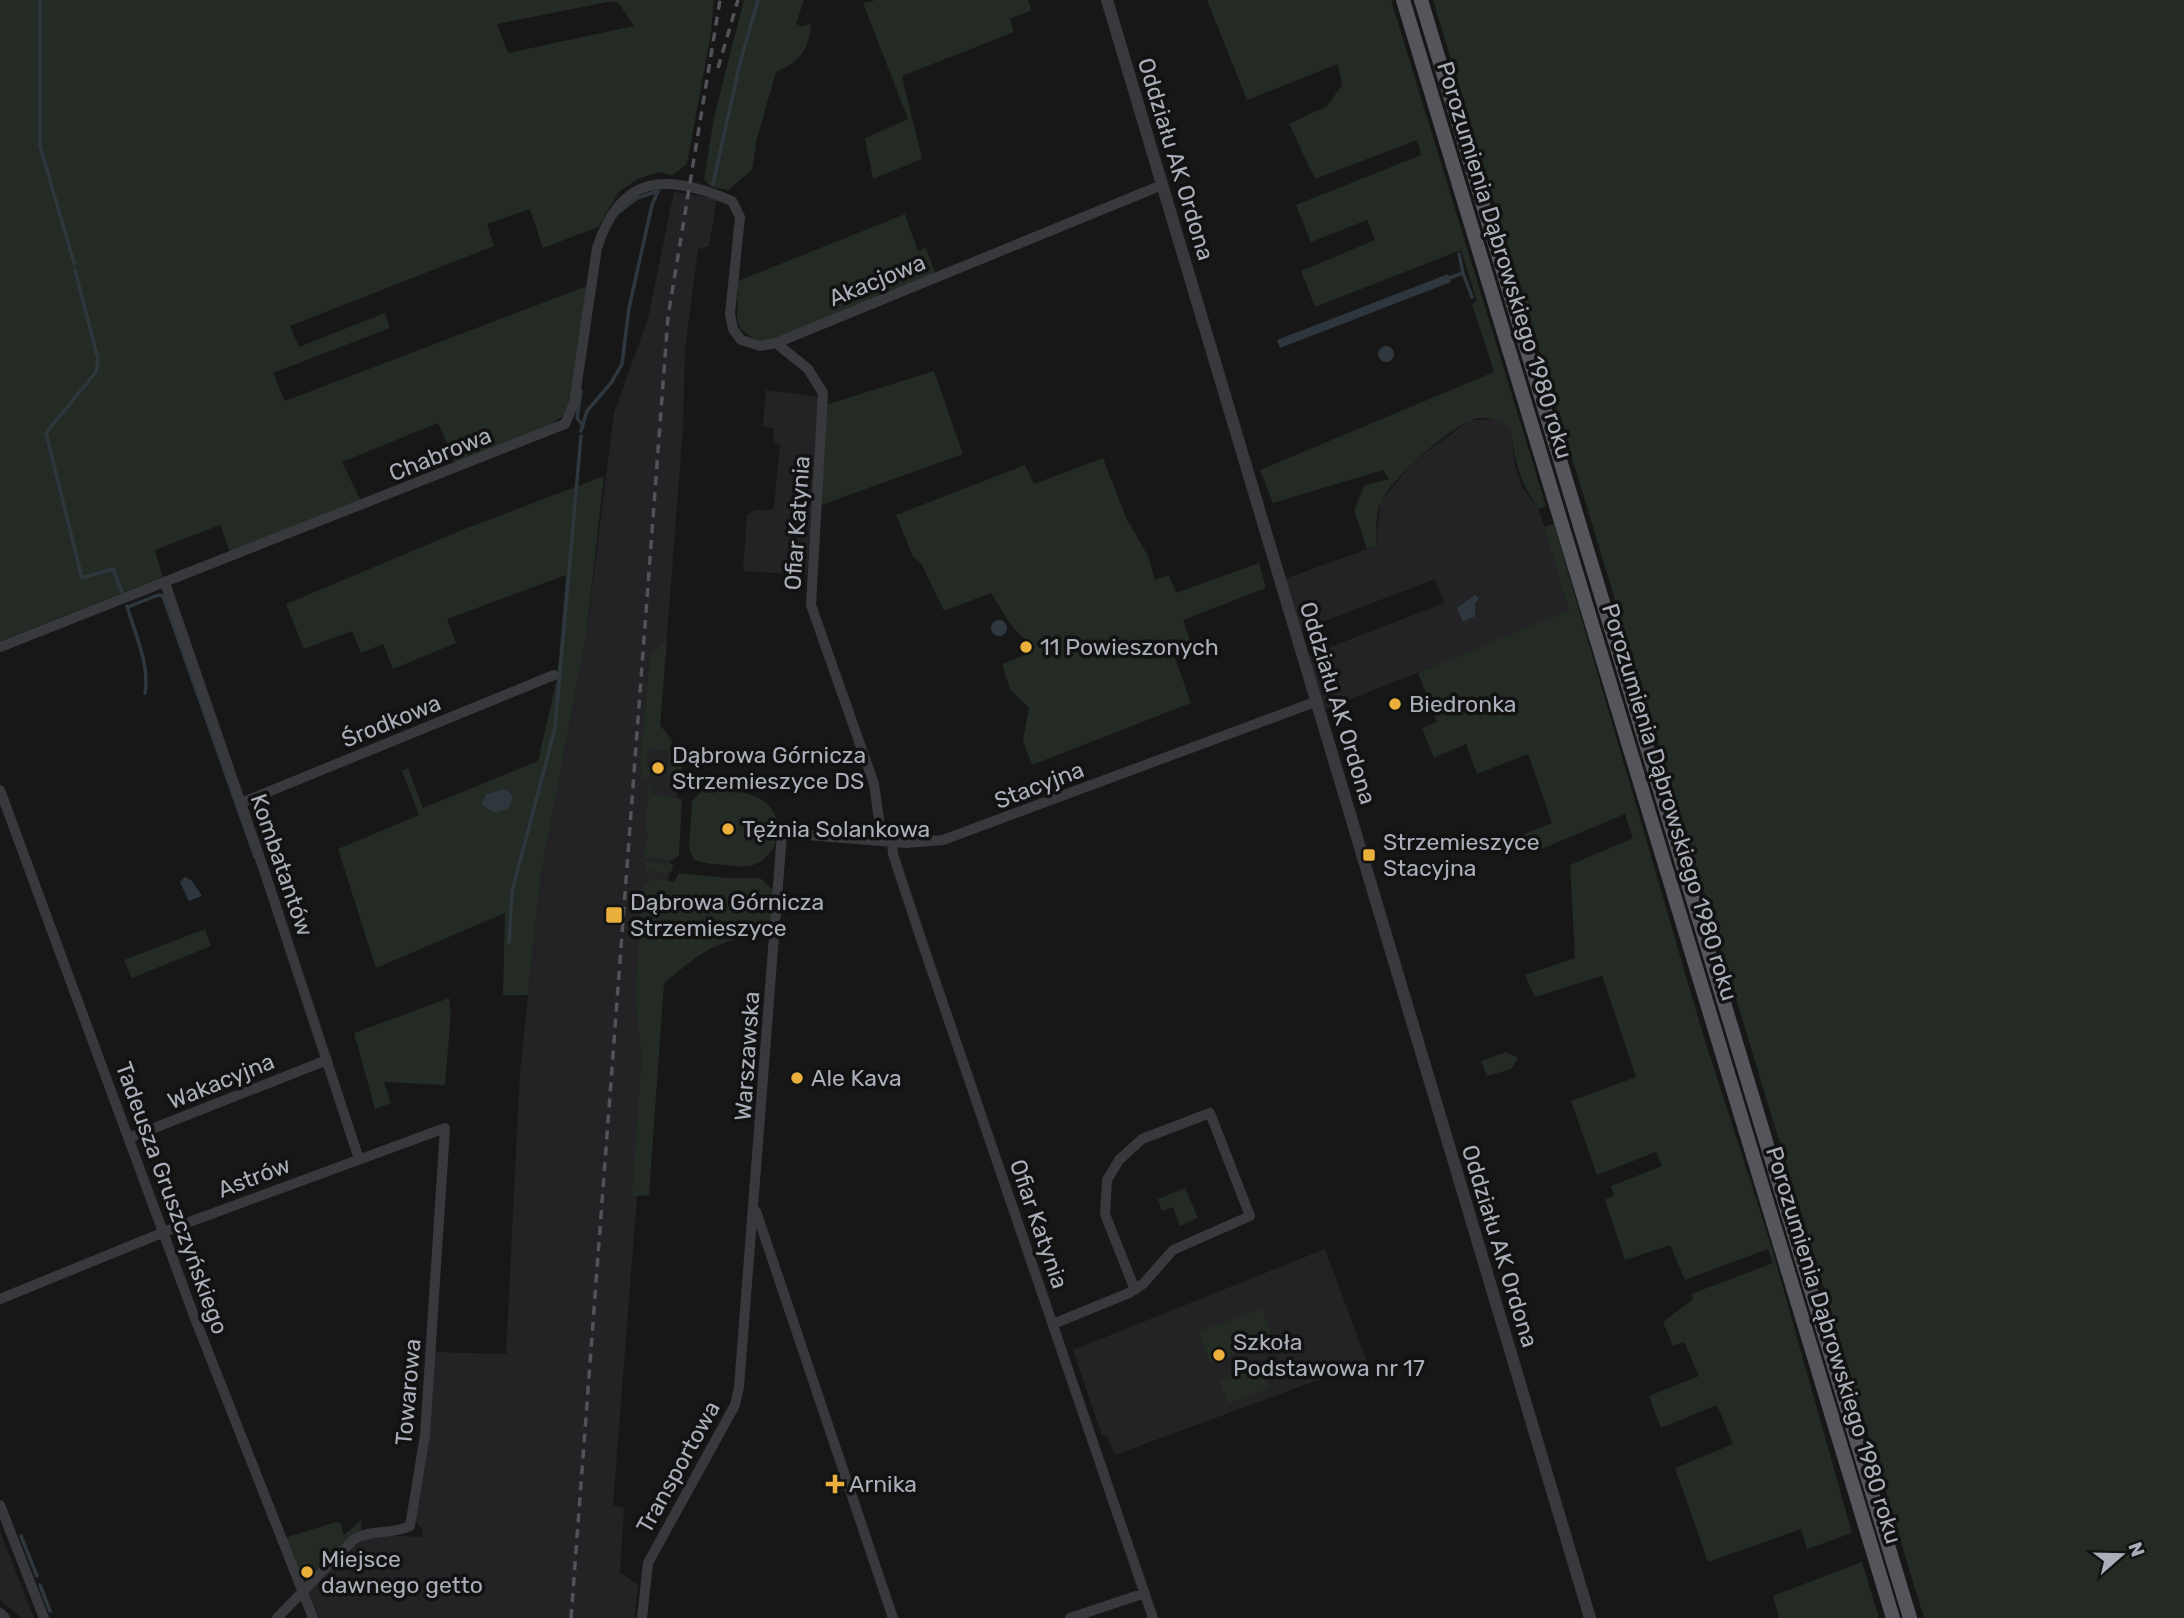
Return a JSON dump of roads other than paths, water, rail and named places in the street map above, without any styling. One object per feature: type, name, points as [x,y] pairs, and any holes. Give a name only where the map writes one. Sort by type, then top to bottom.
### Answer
[{"type":"main road","name":"Porozumienia Dąbrowskiego 1980 roku","points":[[1403,0],[1893,1618]]},
{"type":"main road","name":"Porozumienia Dąbrowskiego 1980 roku","points":[[1421,0],[1910,1618]]},
{"type":"street","name":"Oddziału AK Ordona","points":[[1107,0],[1590,1618]]},
{"type":"street","name":"Chabrowa","points":[[0,648],[565,424],[574,403],[597,248],[611,213],[624,198],[650,183],[702,189],[732,201]]},
{"type":"street","name":"Akacjowa","points":[[732,201],[740,216],[731,324],[735,334],[747,344],[760,346],[776,343],[1162,185]]},
{"type":"street","name":"Ofiar Katynia","points":[[776,343],[815,377],[820,385],[824,404],[811,605],[874,785],[887,841],[1153,1618]]},
{"type":"street","name":"Kombatantów","points":[[165,583],[359,1159]]},
{"type":"street","name":"Środkowa","points":[[241,803],[554,675]]},
{"type":"street","name":"Stacyjna","points":[[781,850],[782,833],[930,842],[963,834],[1315,702]]},
{"type":"street","name":"Tadeusza Gruszczyńskiego","points":[[0,790],[164,1233],[313,1618]]},
{"type":"street","name":"Warszawska","points":[[781,850],[755,1208],[893,1618]]},
{"type":"street","name":"Wakacyjna","points":[[129,1138],[327,1060]]},
{"type":"street","points":[[1053,1324],[1135,1290],[1174,1250],[1250,1216],[1250,1208],[1210,1113],[1142,1139],[1119,1160],[1107,1180],[1105,1214],[1135,1290]]},
{"type":"street","name":"Astrów","points":[[0,1299],[164,1233],[445,1128]]},
{"type":"street","name":"Towarowa","points":[[302,1592],[357,1537],[410,1526],[425,1435],[445,1128]]},
{"type":"street","name":"Transportowa","points":[[642,1618],[648,1563],[735,1405],[755,1208]]},
{"type":"street","points":[[750,1267],[756,1262],[773,1262]]},
{"type":"street","points":[[0,1505],[44,1618]]},
{"type":"street","points":[[277,1618],[302,1592]]},
{"type":"street","points":[[1070,1618],[1145,1593]]},
{"type":"street","points":[[0,1615],[4,1618]]},
{"type":"waterway","points":[[40,0],[40,146],[74,263]]},
{"type":"waterway","points":[[713,184],[740,63],[758,0]]},
{"type":"waterway","points":[[620,211],[637,198],[658,191]]},
{"type":"waterway","points":[[581,431],[587,411],[611,383],[622,364],[629,308],[652,205],[658,191]]},
{"type":"waterway","points":[[1449,278],[1463,273],[1459,254]]},
{"type":"waterway","points":[[75,270],[98,359],[96,372],[46,433],[82,578],[113,569],[122,592]]},
{"type":"waterway","points":[[1463,273],[1472,297]]},
{"type":"waterway","points":[[581,391],[577,418],[582,424]]},
{"type":"waterway","points":[[509,942],[512,892],[555,728],[581,436]]},
{"type":"waterway","points":[[128,607],[158,595],[163,596],[255,857]]},
{"type":"waterway","points":[[127,606],[144,661],[145,693]]},
{"type":"waterway","points":[[21,1536],[37,1576]]},
{"type":"waterway","points":[[40,1585],[50,1611]]},
{"type":"railway","points":[[571,1618],[668,317],[720,0]]},
{"type":"railway","points":[[718,68],[738,0]]},
{"type":"place","name":"11 Powieszonych","points":[[1026,647]]},
{"type":"place","name":"Biedronka","points":[[1395,704]]},
{"type":"place","name":"Dąbrowa Górnicza Strzemieszyce DS","points":[[658,768]]},
{"type":"place","name":"Tężnia Solankowa","points":[[728,829]]},
{"type":"place","name":"Strzemieszyce Stacyjna","points":[[1369,855]]},
{"type":"place","name":"Dąbrowa Górnicza Strzemieszyce","points":[[614,915]]},
{"type":"place","name":"Ale Kava","points":[[797,1078]]},
{"type":"place","name":"Szkoła Podstawowa nr 17","points":[[1219,1355]]},
{"type":"place","name":"Arnika","points":[[835,1484]]},
{"type":"place","name":"Miejsce dawnego getto","points":[[307,1572]]}]
